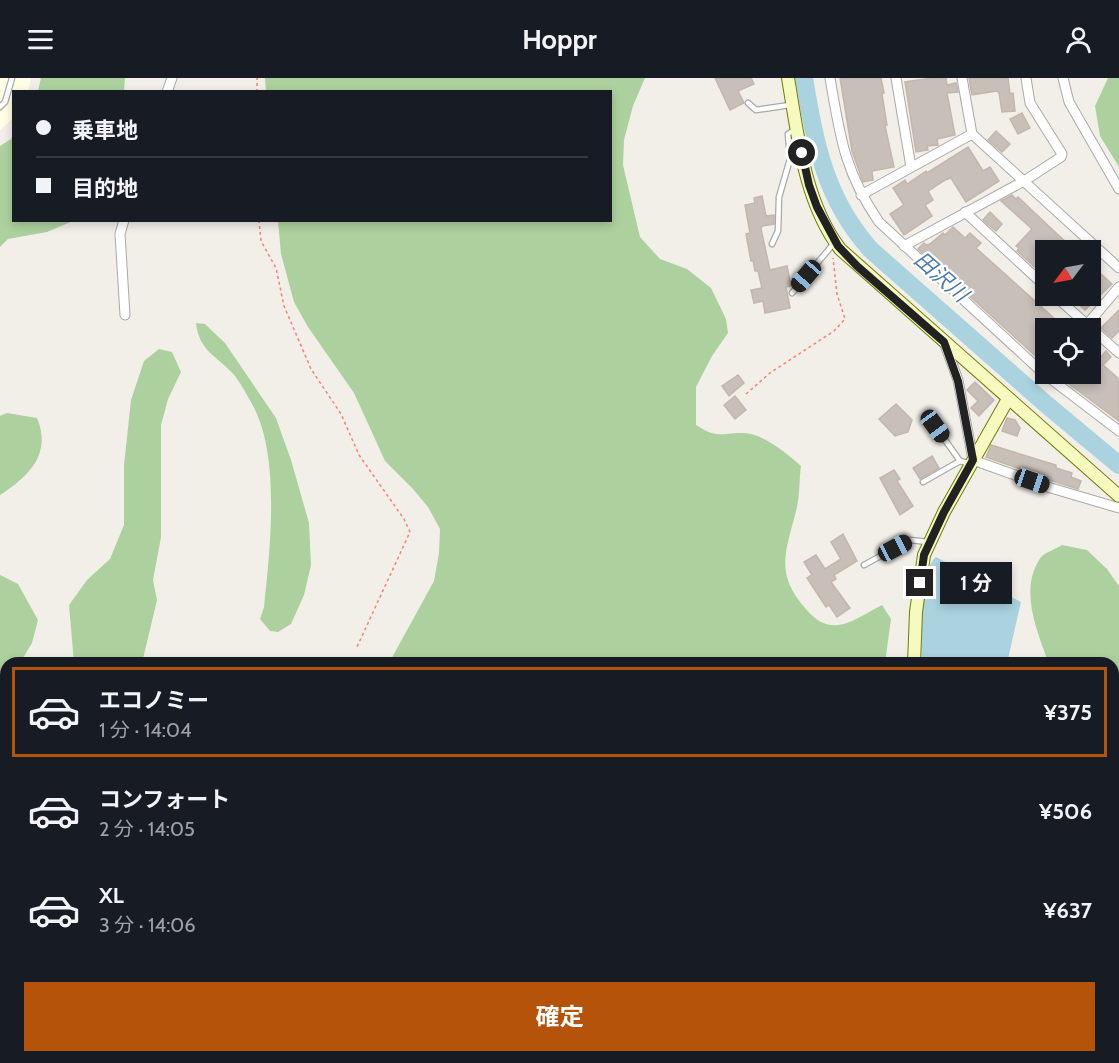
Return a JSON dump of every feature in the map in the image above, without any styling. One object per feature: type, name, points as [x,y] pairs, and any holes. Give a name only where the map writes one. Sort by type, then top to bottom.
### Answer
[{"type":"street","points":[[788,78],[809,185],[817,207],[836,244],[857,266],[1119,496]]},
{"type":"street","points":[[830,78],[847,164],[861,195],[879,222],[1035,364]]},
{"type":"street","points":[[896,78],[911,167]]},
{"type":"street","points":[[962,78],[972,134],[1119,268]]},
{"type":"street","points":[[903,246],[1024,181],[1061,157],[1062,154],[1030,103],[1026,78]]},
{"type":"street","points":[[1063,78],[1069,102],[1119,189]]},
{"type":"street","points":[[861,195],[972,134]]},
{"type":"street","points":[[965,212],[1035,277]]},
{"type":"street","points":[[123,222],[120,234],[125,315]]},
{"type":"street","points":[[1092,318],[1119,287]]},
{"type":"street","points":[[1065,306],[1077,318]]},
{"type":"street","points":[[1101,339],[1119,353]]},
{"type":"street","points":[[944,342],[958,381],[968,462]]},
{"type":"street","points":[[1059,384],[1119,431]]},
{"type":"street","points":[[915,657],[914,640],[924,555],[968,462],[1008,399]]},
{"type":"street","points":[[968,462],[1119,508]]},
{"type":"lane","points":[[0,107],[5,102],[12,78]]},
{"type":"lane","points":[[748,103],[756,110],[792,104]]},
{"type":"lane","points":[[772,244],[778,231],[779,197],[790,159],[788,134],[797,129]]},
{"type":"lane","points":[[792,293],[836,244]]},
{"type":"lane","points":[[923,482],[968,462],[935,426]]},
{"type":"lane","points":[[864,564],[910,540],[930,542]]},
{"type":"path","points":[[259,222],[261,241],[276,268],[284,306],[311,369],[332,396],[359,455],[404,519],[410,532],[357,647]]},
{"type":"path","points":[[746,394],[770,372],[834,331],[845,319],[837,294],[832,262],[836,244]]},
{"type":"shaded area","points":[[0,78],[31,78],[28,90],[12,90],[12,119],[0,130]]},
{"type":"green space","points":[[41,78],[125,78],[124,90],[38,90]]},
{"type":"green space","points":[[265,78],[645,78],[633,106],[624,140],[623,165],[640,237],[660,259],[687,269],[711,288],[726,319],[728,333],[712,356],[696,387],[696,425],[715,434],[753,434],[775,445],[801,466],[799,495],[786,551],[786,573],[790,584],[806,609],[825,624],[843,624],[852,621],[882,605],[891,619],[886,657],[392,657],[434,581],[440,529],[428,507],[385,461],[354,393],[308,327],[294,302],[281,254],[278,222],[612,222],[612,90],[266,90]]},
{"type":"green space","points":[[1108,78],[1119,78],[1119,167],[1100,136],[1095,106]]},
{"type":"green space","points":[[12,136],[12,222],[71,222],[47,232],[8,239],[0,247],[0,146]]},
{"type":"green space","points":[[196,323],[205,324],[225,343],[276,418],[309,523],[311,565],[304,595],[291,624],[278,632],[270,631],[260,619],[264,607],[271,503],[267,449],[261,425],[237,379],[201,341]]},
{"type":"green space","points":[[159,349],[172,352],[181,372],[168,399],[161,425],[161,537],[153,580],[157,600],[143,657],[73,657],[69,605],[87,580],[110,559],[124,525],[124,465],[131,400],[144,361]]},
{"type":"green space","points":[[7,413],[37,418],[42,443],[40,453],[28,472],[0,495],[0,416]]},
{"type":"green space","points":[[1062,545],[1087,550],[1107,569],[1119,586],[1119,657],[1046,657],[1034,621],[1030,595],[1034,569],[1041,557]]},
{"type":"green space","points":[[0,575],[18,584],[38,620],[32,643],[24,657],[0,657]]},
{"type":"water","points":[[936,557],[1021,602],[1008,657],[922,657],[923,591],[930,565]]},
{"type":"building","points":[[715,78],[751,78],[754,84],[738,91],[744,103],[730,110]]},
{"type":"building","points":[[840,78],[881,78],[887,125],[885,126],[894,167],[872,171],[873,180],[863,182],[852,151]]},
{"type":"building","points":[[946,78],[947,85],[956,83],[958,92],[947,93],[955,135],[937,139],[938,145],[927,146],[928,150],[916,152],[905,82]]},
{"type":"building","points":[[969,78],[1008,78],[1015,111],[1002,112],[997,91],[972,95]]},
{"type":"building","points":[[1022,113],[1030,128],[1018,134],[1010,119]]},
{"type":"building","points":[[996,131],[1010,144],[1002,152],[988,140]]},
{"type":"building","points":[[968,147],[983,171],[990,167],[999,181],[966,202],[951,178],[945,180],[928,191],[933,200],[925,205],[932,216],[904,235],[890,214],[904,205],[893,188],[905,180],[907,184]]},
{"type":"building","points":[[1012,195],[1016,199],[1018,197],[1063,240],[1035,240],[1035,267],[1017,251],[1019,248],[1016,246],[1032,229],[1001,201]]},
{"type":"building","points":[[762,196],[766,216],[774,215],[774,224],[762,226],[761,229],[770,270],[787,266],[791,286],[786,287],[790,308],[765,313],[763,301],[754,303],[751,290],[762,288],[758,271],[755,271],[753,260],[751,261],[746,234],[750,233],[745,205],[755,203],[754,198]]},
{"type":"building","points":[[990,212],[1002,224],[996,231],[983,220]]},
{"type":"building","points":[[953,227],[965,238],[970,233],[981,243],[976,248],[1035,301],[1035,306],[1041,306],[1054,318],[1035,318],[1035,356],[918,249],[924,243],[930,244],[943,233],[945,235]]},
{"type":"building","points":[[1101,274],[1112,284],[1101,295]]},
{"type":"building","points":[[1119,310],[1119,331],[1112,338],[1101,328]]},
{"type":"building","points":[[1106,351],[1111,357],[1103,365],[1119,379],[1119,421],[1069,384],[1101,384],[1101,357]]},
{"type":"building","points":[[738,375],[744,383],[729,396],[722,386]]},
{"type":"building","points":[[975,382],[994,400],[979,416],[971,408],[978,401],[967,390]]},
{"type":"building","points":[[735,396],[746,410],[735,419],[724,405]]},
{"type":"building","points":[[896,404],[912,420],[908,432],[895,436],[879,419]]},
{"type":"building","points":[[1007,418],[1015,420],[1020,428],[1017,436],[1002,431]]},
{"type":"building","points":[[991,445],[1056,465],[1056,468],[1072,473],[1071,477],[1081,481],[1078,489],[1037,476],[1039,472],[1020,466],[1020,469],[986,457]]},
{"type":"building","points":[[932,456],[939,468],[920,479],[913,468]]},
{"type":"building","points":[[894,470],[900,479],[897,481],[913,506],[900,515],[880,478]]},
{"type":"building","points":[[843,534],[857,561],[834,575],[836,579],[831,582],[850,608],[837,617],[829,605],[826,607],[807,578],[812,575],[804,562],[816,555],[825,569],[841,559],[831,542]]},
{"type":"waterway","name":"田沢川","points":[[804,78],[824,169],[832,190],[855,231],[871,250],[1047,405],[1119,465]]},
{"type":"route","points":[[802,153],[809,185],[817,207],[835,242],[857,266],[944,342],[958,381],[973,460],[944,512],[924,555],[920,583]]}]
